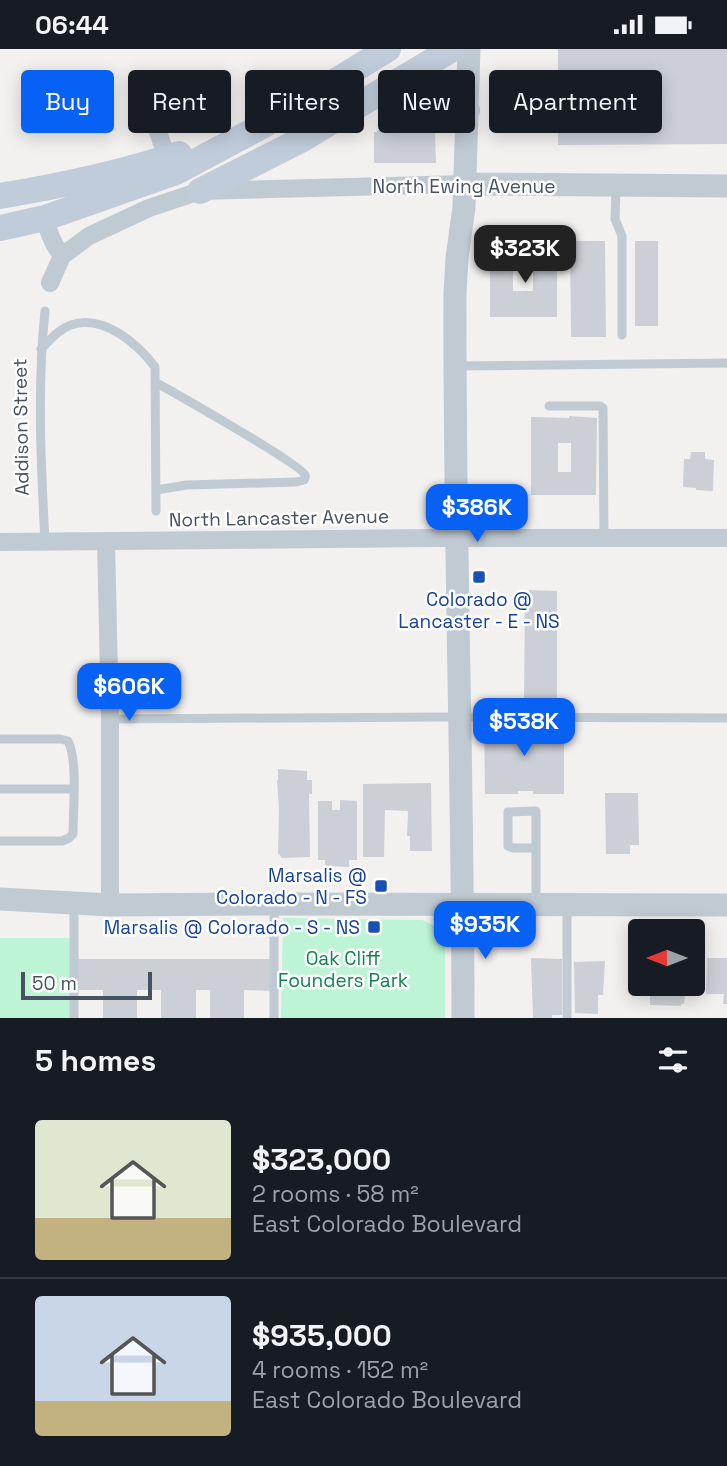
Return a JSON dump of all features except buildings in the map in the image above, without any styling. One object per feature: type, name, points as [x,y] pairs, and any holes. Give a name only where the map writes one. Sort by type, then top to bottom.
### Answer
[{"type":"main road","points":[[0,228],[45,218],[264,125],[388,49]]},
{"type":"main road","points":[[417,70],[452,49]]},
{"type":"main road","points":[[200,191],[299,141],[378,94]]},
{"type":"main road","points":[[0,196],[172,165]]},
{"type":"street","points":[[468,70],[469,49]]},
{"type":"street","points":[[159,133],[172,165],[200,191]]},
{"type":"street","points":[[464,1018],[455,538],[454,293],[465,184],[466,133]]},
{"type":"street","name":"North Ewing Avenue","points":[[50,283],[62,256],[89,236],[149,208],[200,191],[465,184],[727,186]]},
{"type":"street","points":[[45,218],[53,245],[62,256]]},
{"type":"street","name":"North Lancaster Avenue","points":[[0,542],[727,538]]},
{"type":"street","points":[[106,541],[110,905]]},
{"type":"street","points":[[0,899],[110,905],[727,905]]},
{"type":"street","points":[[0,913],[110,905]]},
{"type":"lane","points":[[616,186],[615,219],[622,236],[622,335]]},
{"type":"lane","name":"Addison Street","points":[[45,311],[41,349],[41,474],[45,542]]},
{"type":"lane","points":[[41,349],[60,330],[70,325],[85,323],[107,327],[118,333],[145,354],[155,367],[156,511]]},
{"type":"lane","points":[[454,366],[727,363]]},
{"type":"lane","points":[[155,382],[289,462],[306,477],[296,482],[187,485],[156,490]]},
{"type":"lane","points":[[549,406],[600,406],[604,411],[604,538]]},
{"type":"lane","points":[[110,719],[727,718]]},
{"type":"lane","points":[[0,739],[68,741],[72,756],[73,789],[73,834],[69,838],[62,841],[0,841]]},
{"type":"lane","points":[[0,789],[73,789]]},
{"type":"lane","points":[[536,848],[508,846],[508,812],[536,811],[536,848],[536,904]]},
{"type":"lane","points":[[274,904],[274,1018]]},
{"type":"lane","points":[[567,905],[567,1018]]},
{"type":"lane","points":[[74,908],[74,1018]]},
{"type":"green space","name":"Oak Cliff Founders Park","points":[[283,918],[422,920],[437,927],[445,940],[445,1018],[281,1018]]},
{"type":"green space","points":[[0,938],[70,938],[71,1018],[0,1018]]},
{"type":"place","name":"Colorado @ Lancaster - E - NS","points":[[479,577]]},
{"type":"place","name":"Marsalis @ Colorado - N - FS","points":[[381,886]]},
{"type":"place","name":"Marsalis @ Colorado - S - NS","points":[[374,927]]}]
